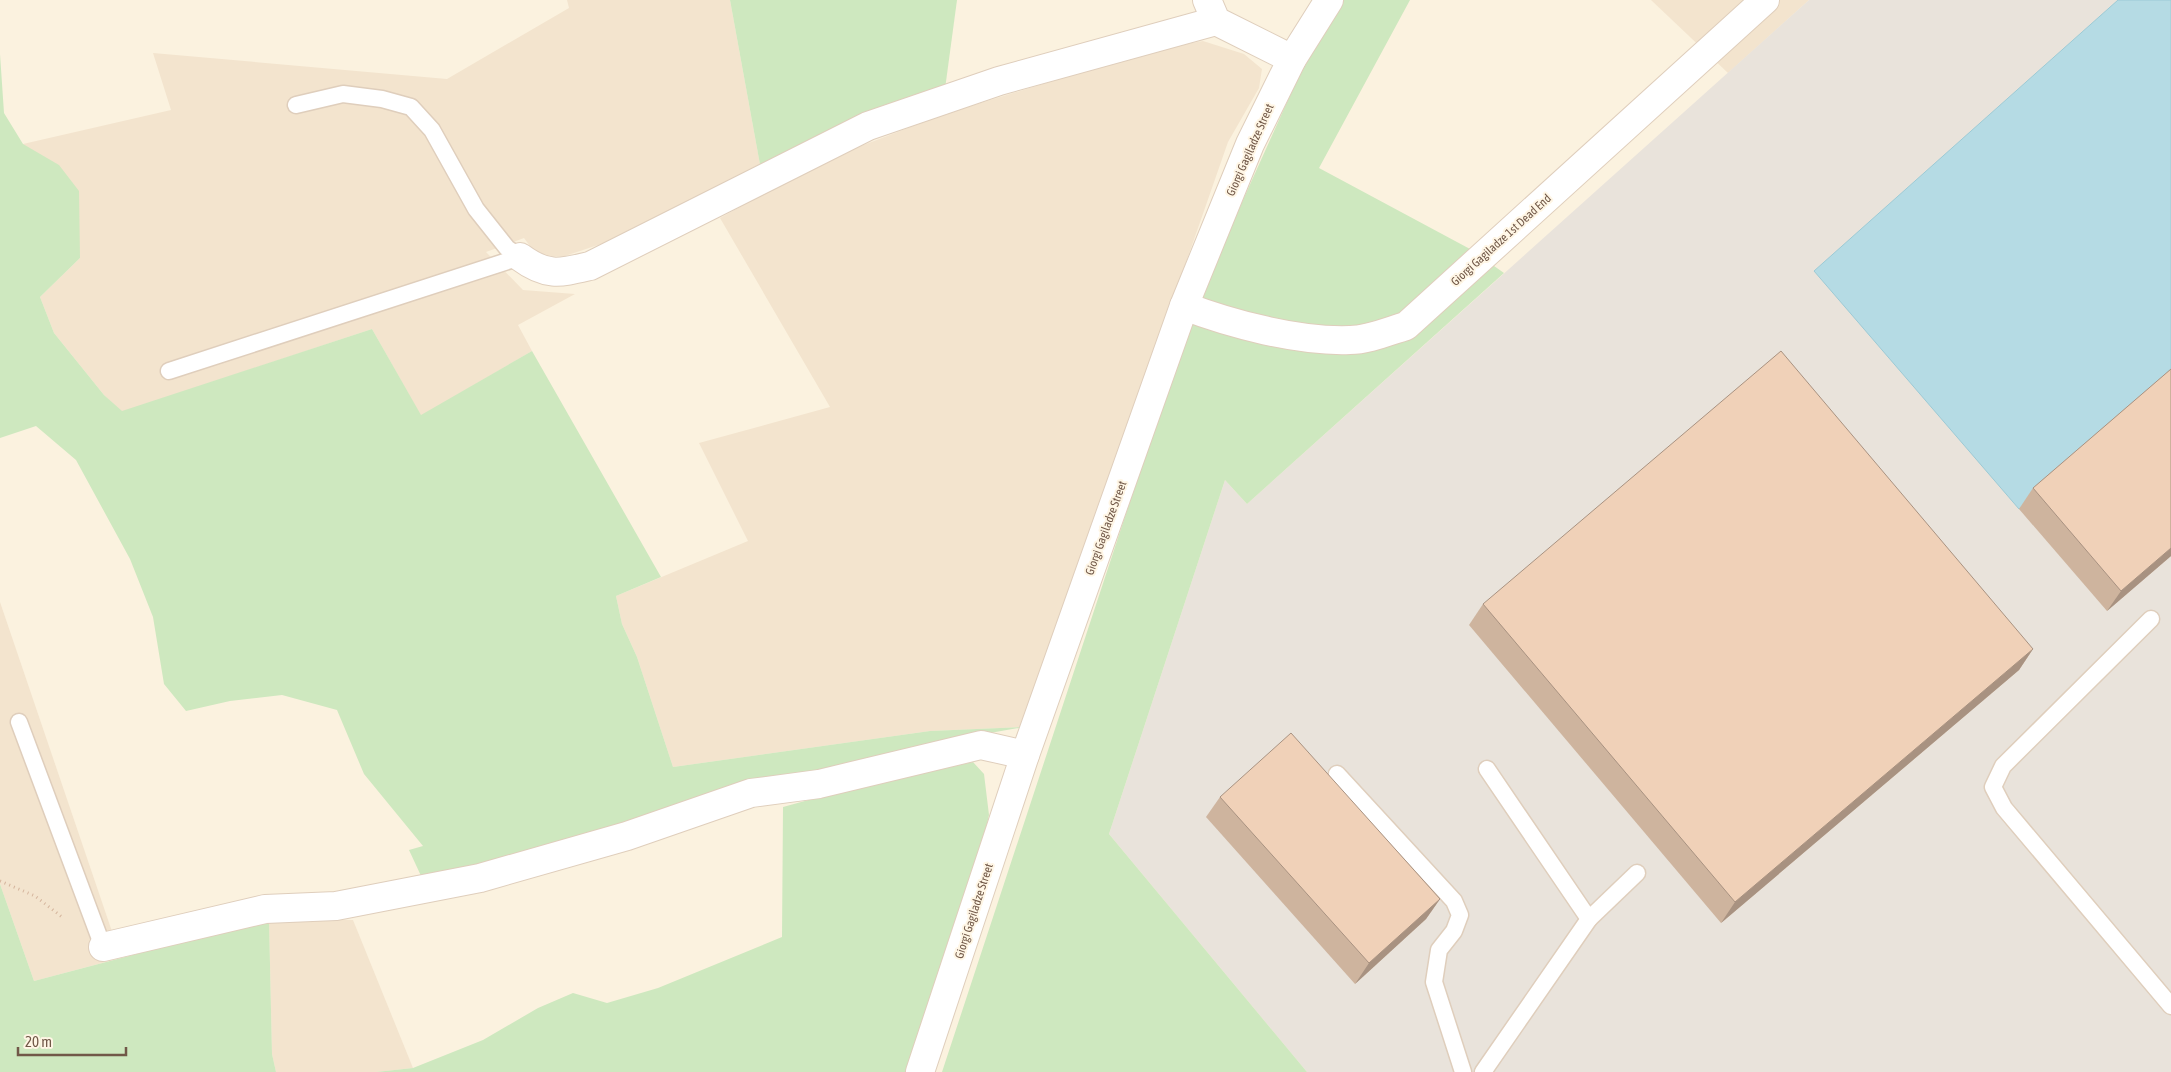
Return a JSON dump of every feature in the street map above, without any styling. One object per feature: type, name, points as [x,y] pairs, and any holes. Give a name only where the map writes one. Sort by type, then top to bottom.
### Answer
[{"type":"street","name":"Giorgi Gagiladze Street","points":[[920,1072],[1025,755],[1184,306],[1250,144],[1292,59],[1329,0]]},
{"type":"street","name":"Giorgi Gagiladze 1st Dead End","points":[[1184,306],[1221,320],[1302,336],[1351,340],[1406,326],[1765,0]]},
{"type":"street","points":[[520,257],[532,266],[558,274],[590,266],[868,126],[1212,11],[1292,59]]},
{"type":"street","points":[[103,947],[265,909],[336,906],[480,878],[627,836],[750,792],[818,784],[981,746],[1025,755]]},
{"type":"lane","points":[[296,105],[343,94],[382,99],[410,108],[432,130],[476,209],[507,248],[520,257]]},
{"type":"lane","points":[[169,371],[520,257]]},
{"type":"lane","points":[[2151,619],[2002,766],[1993,787],[2004,808],[2171,1006]]},
{"type":"lane","points":[[19,722],[103,947]]},
{"type":"lane","points":[[1487,768],[1589,918]]},
{"type":"lane","points":[[1337,774],[1454,901],[1460,914],[1454,931],[1439,950],[1434,982],[1463,1072]]},
{"type":"lane","points":[[1482,1072],[1589,918],[1637,873]]},
{"type":"path","points":[[0,881],[36,896],[103,947]]},
{"type":"shaded area","points":[[567,0],[730,0],[761,170],[622,237],[565,256],[538,257],[524,238],[486,252],[523,290],[575,294],[518,325],[532,351],[421,416],[372,329],[122,412],[104,395],[54,333],[40,297],[80,258],[23,144],[171,110],[153,53],[447,79],[569,8]]},
{"type":"shaded area","points":[[1651,0],[1809,0],[1728,73]]},
{"type":"shaded area","points":[[1809,0],[2171,0],[2171,1072],[1307,1072],[1109,834],[1225,480],[1247,504]]},
{"type":"shaded area","points":[[1203,41],[1244,54],[1262,69],[1259,88],[1228,142],[1024,727],[930,731],[673,767],[637,657],[622,624],[616,596],[748,541],[699,443],[830,407],[720,218],[827,159],[942,115],[1153,50]]},
{"type":"shaded area","points":[[0,602],[121,958],[34,981],[0,884]]},
{"type":"shaded area","points":[[269,919],[353,920],[413,1068],[376,1072],[276,1072],[272,1054]]},
{"type":"green space","points":[[730,0],[957,0],[945,89],[761,170]]},
{"type":"green space","points":[[1342,0],[1410,0],[1319,168],[1470,249],[1504,273],[1247,504],[1225,480],[1109,834],[1307,1072],[942,1072],[1144,459],[1211,271],[1297,80]]},
{"type":"green space","points":[[0,54],[4,113],[23,144],[59,165],[79,191],[80,258],[40,297],[54,333],[104,395],[122,411],[372,329],[421,415],[532,351],[661,577],[616,596],[622,624],[637,657],[673,767],[930,731],[1024,727],[911,747],[814,778],[603,832],[474,870],[422,878],[409,850],[423,846],[364,774],[337,710],[282,695],[230,701],[186,711],[164,684],[153,617],[130,559],[76,460],[36,426],[0,438]]},
{"type":"green space","points":[[973,762],[984,774],[989,815],[976,873],[908,1072],[376,1072],[413,1068],[483,1040],[538,1008],[573,993],[607,1003],[658,988],[782,937],[783,807],[852,788]]},
{"type":"green space","points":[[0,884],[34,981],[269,919],[272,1054],[276,1072],[0,1072]]},
{"type":"water","points":[[2118,0],[2171,0],[2171,377],[2019,509],[1814,271]]},
{"type":"building","points":[[1781,351],[2033,649],[1735,902],[1483,604]]},
{"type":"building","points":[[2171,369],[2171,548],[2121,591],[2033,488]]},
{"type":"building","points":[[1291,733],[1440,899],[1369,963],[1220,797]]}]
